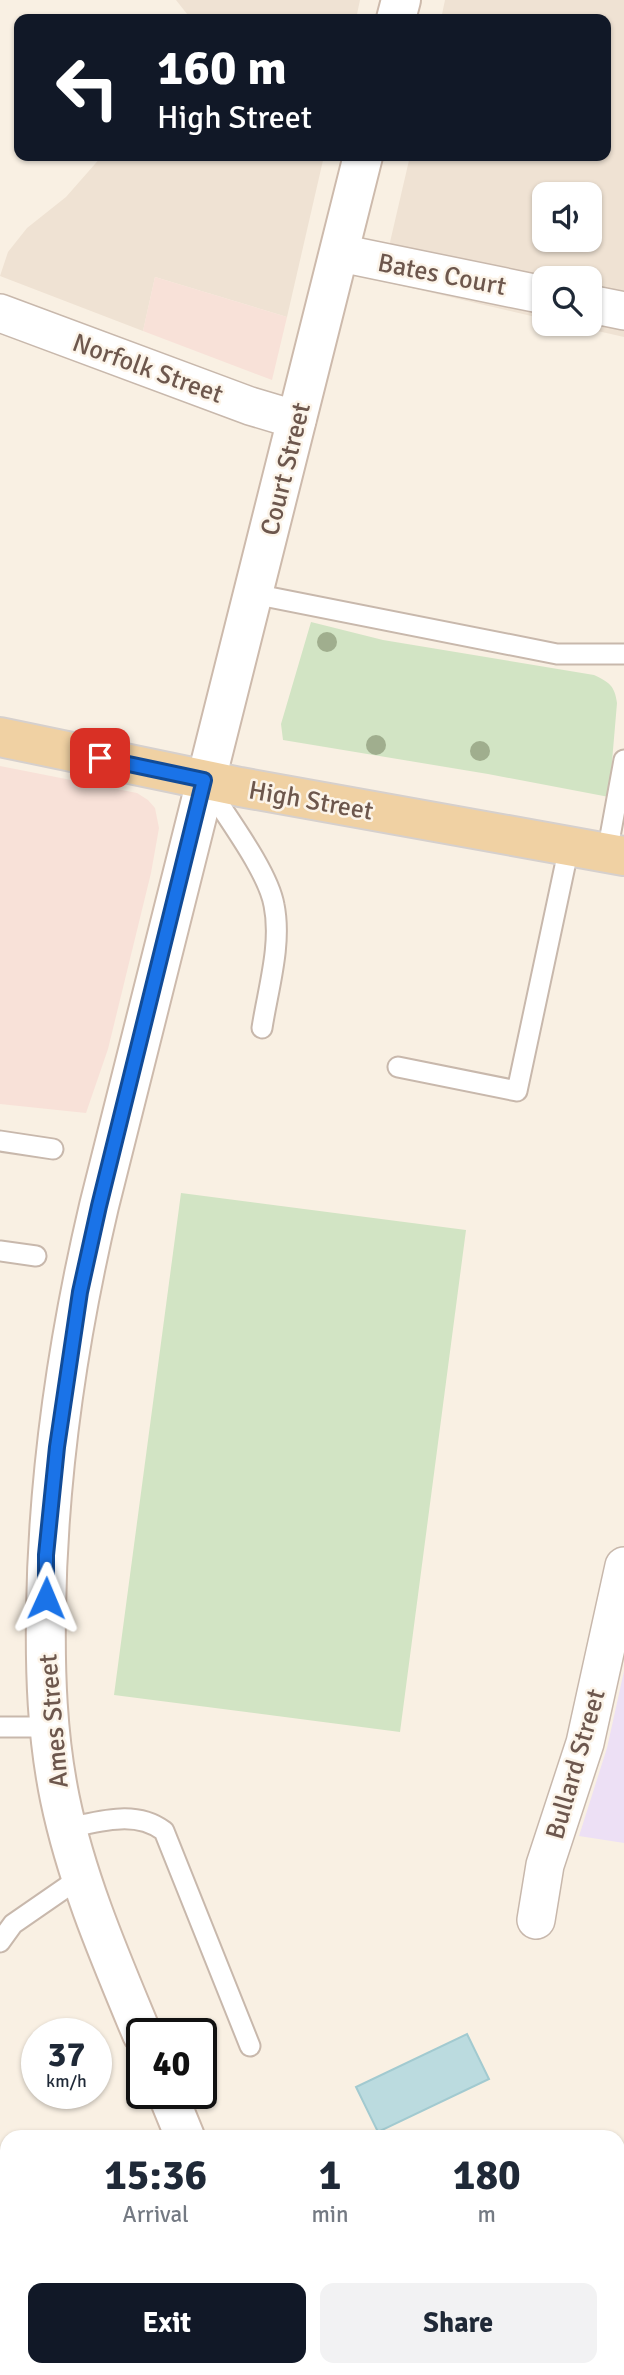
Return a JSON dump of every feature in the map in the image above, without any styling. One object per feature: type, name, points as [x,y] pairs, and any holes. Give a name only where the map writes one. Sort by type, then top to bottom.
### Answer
[{"type":"main road","name":"High Street","points":[[0,737],[204,780],[616,855]]},
{"type":"street","name":"Court Street","points":[[204,780],[254,594],[362,161]]},
{"type":"street","name":"Bates Court","points":[[340,253],[532,293]]},
{"type":"street","points":[[602,307],[624,312]]},
{"type":"street","name":"Norfolk Street","points":[[0,313],[297,420]]},
{"type":"street","name":"Ames Street","points":[[135,2018],[81,1877],[59,1797],[45,1684],[46,1555],[58,1435],[72,1337],[99,1206],[204,780]]},
{"type":"street","name":"Bullard Street","points":[[536,1920],[545,1865],[585,1743],[624,1566]]},
{"type":"street","points":[[174,2109],[182,2130]]},
{"type":"lane","points":[[254,594],[557,654],[624,654]]},
{"type":"lane","points":[[616,855],[624,760]]},
{"type":"lane","points":[[204,780],[263,875],[275,907],[276,943],[262,1028]]},
{"type":"lane","points":[[398,1068],[517,1091],[569,846]]},
{"type":"lane","points":[[0,1141],[53,1149]]},
{"type":"lane","points":[[0,1251],[36,1256]]},
{"type":"lane","points":[[0,1727],[49,1727]]},
{"type":"lane","points":[[66,1828],[140,1818],[154,1823],[164,1831],[250,2046]]},
{"type":"lane","points":[[0,1942],[13,1924],[81,1877]]},
{"type":"shaded area","points":[[176,0],[360,0],[357,14],[187,14]]},
{"type":"shaded area","points":[[445,0],[624,0],[624,337],[602,332],[602,266],[532,266],[532,316],[381,281],[409,161],[611,161],[611,14],[442,14]]},
{"type":"shaded area","points":[[98,161],[323,161],[287,317],[155,277],[143,331],[0,276],[8,252],[27,228],[66,197]]},
{"type":"shaded area","points":[[155,277],[287,317],[272,380],[143,331]]},
{"type":"shaded area","points":[[0,766],[137,793],[155,808],[159,828],[151,873],[108,1049],[86,1113],[0,1104]]},
{"type":"shaded area","points":[[624,1671],[624,1843],[579,1836],[607,1748]]},
{"type":"green space","points":[[311,622],[383,640],[594,675],[604,680],[615,692],[617,703],[609,797],[283,740],[281,724]]},
{"type":"green space","points":[[181,1193],[466,1230],[400,1732],[114,1695]]},
{"type":"water","points":[[467,2034],[489,2079],[382,2130],[377,2130],[356,2087]]},
{"type":"route","points":[[46,1598],[46,1555],[57,1447],[80,1292],[204,780],[100,758]]}]
